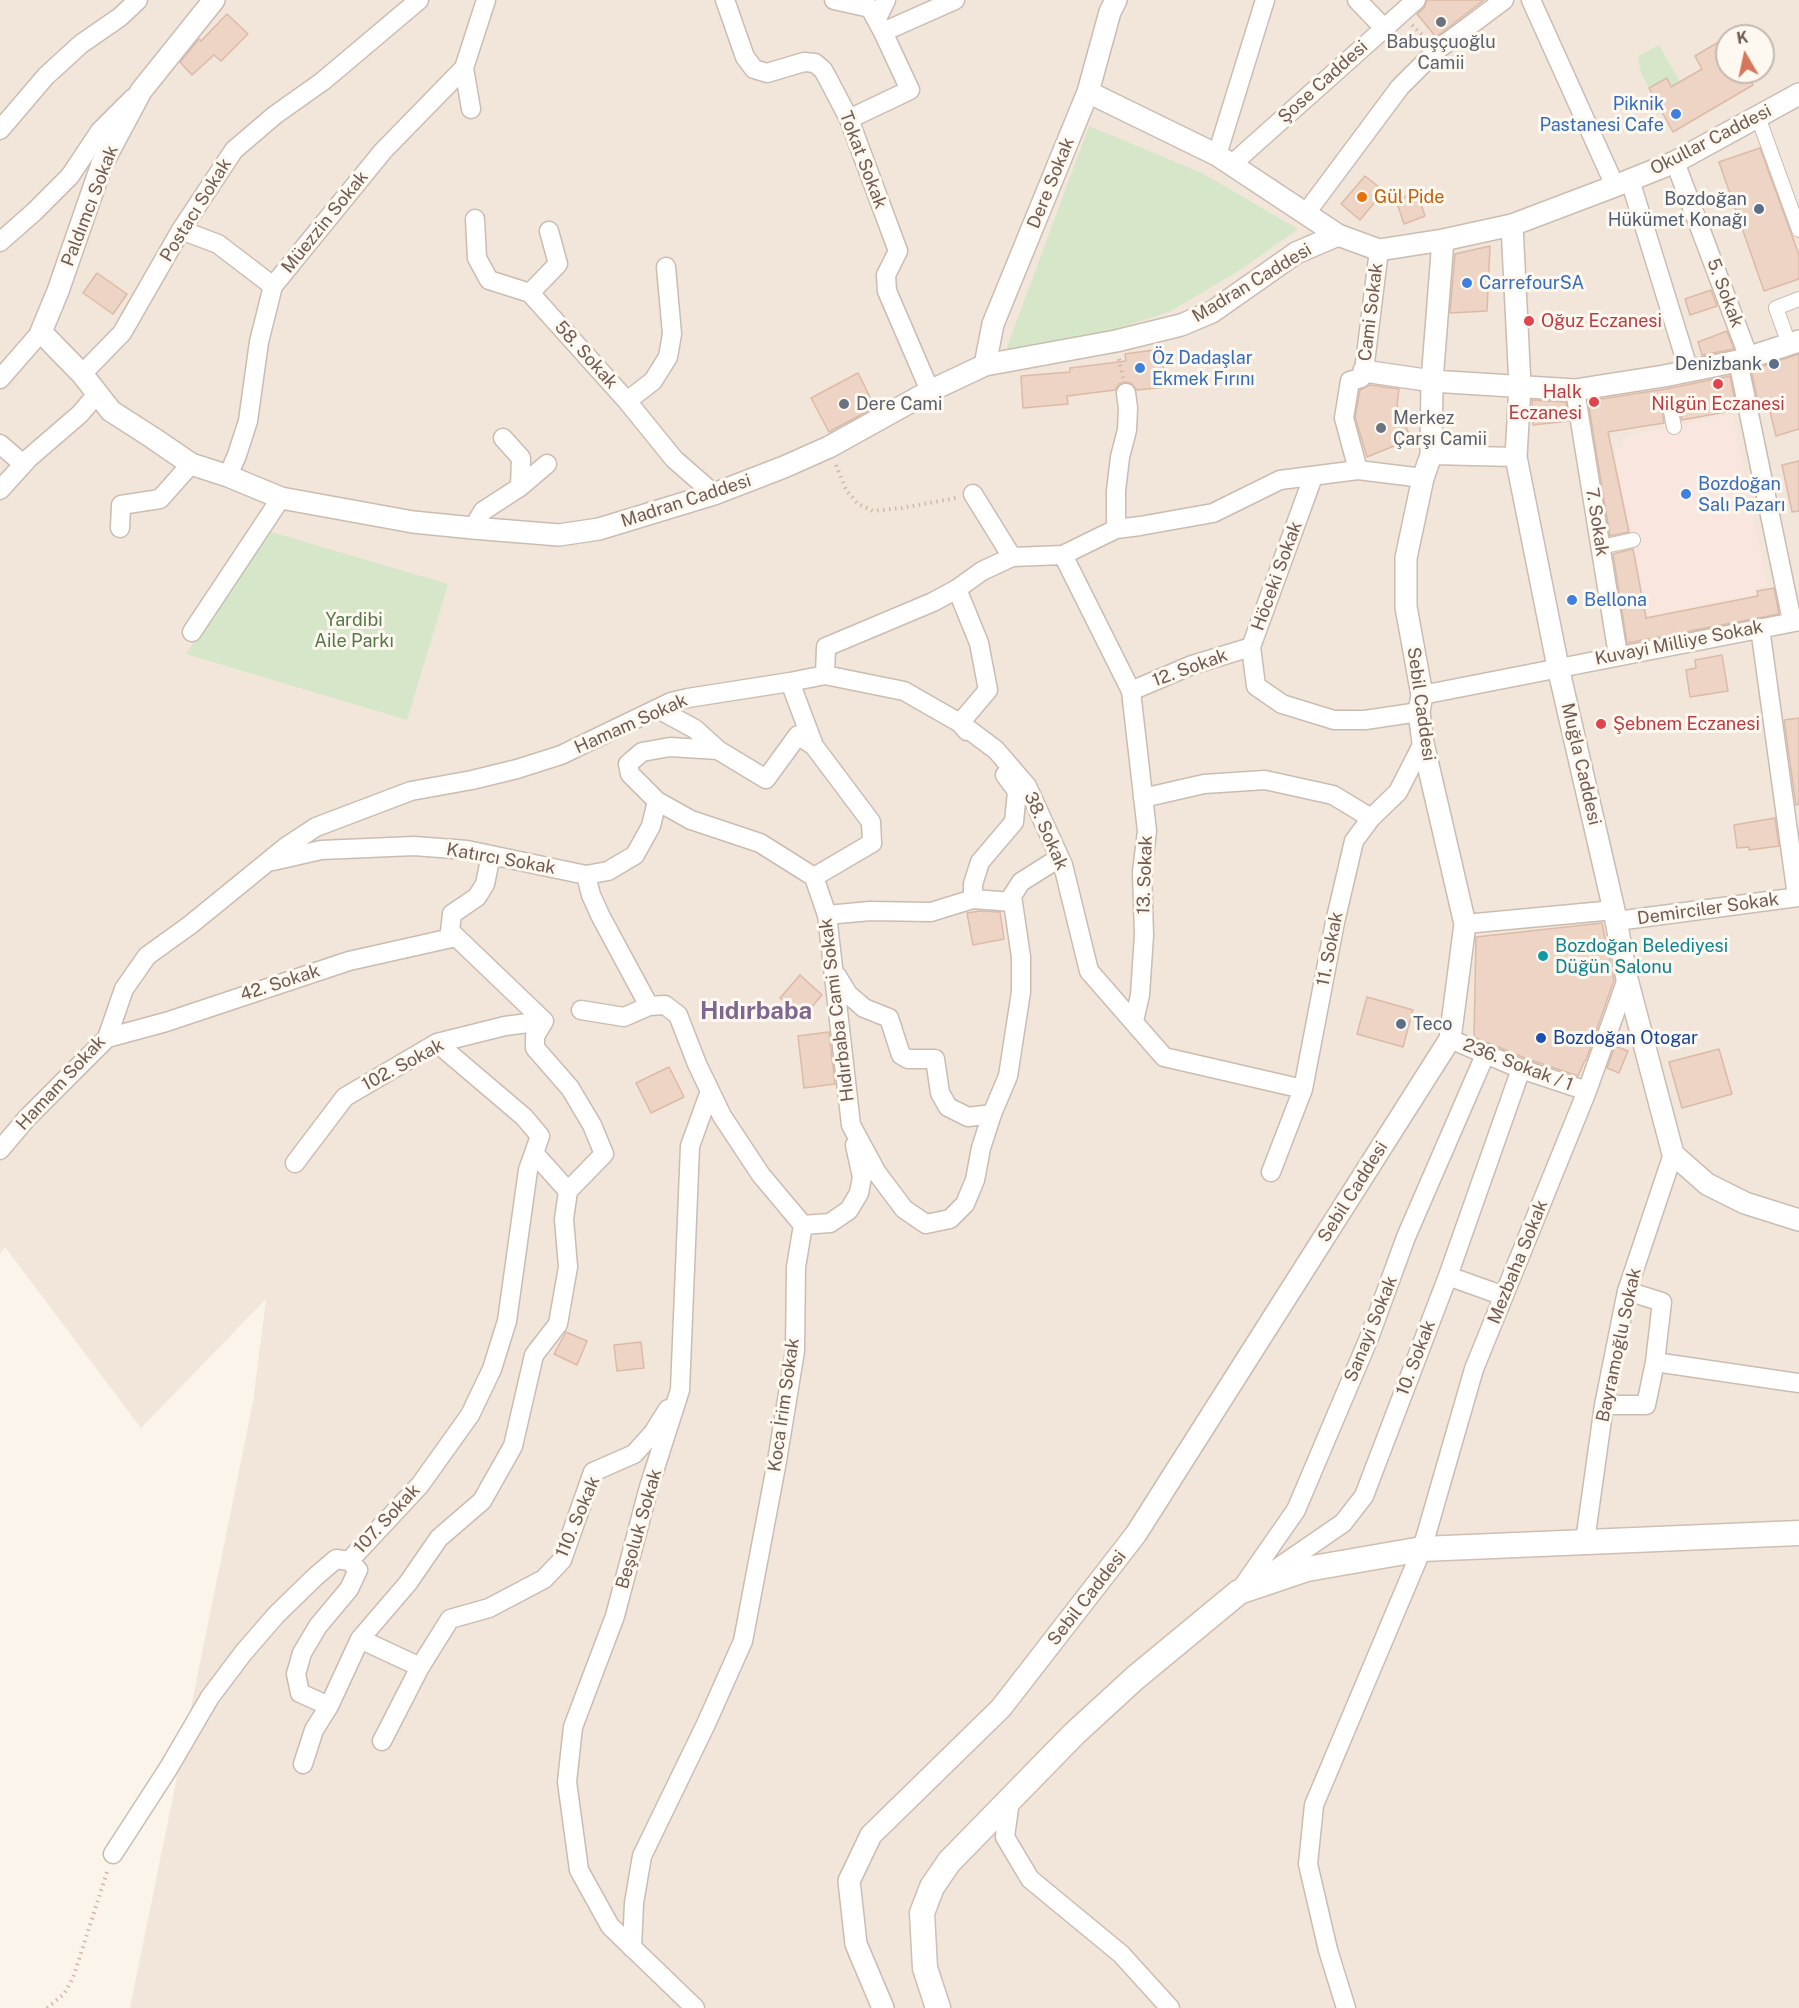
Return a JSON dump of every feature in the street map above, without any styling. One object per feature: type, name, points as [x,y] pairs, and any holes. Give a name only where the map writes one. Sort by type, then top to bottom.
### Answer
[{"type":"main road","points":[[938,2008],[925,1968],[922,1913],[932,1887],[949,1862],[1074,1734],[1135,1678],[1239,1593],[1307,1569],[1422,1549],[1799,1533]]},
{"type":"street","points":[[0,130],[46,76],[81,44],[120,17],[138,0]]},
{"type":"street","name":"Paldımcı Sokak","points":[[41,332],[58,291],[102,164],[141,91],[214,0]]},
{"type":"street","name":"Postacı Sokak","points":[[82,374],[122,333],[181,230],[234,150],[323,81],[419,0]]},
{"type":"street","name":"Müezzin Sokak","points":[[228,476],[248,421],[259,342],[273,286],[383,152],[464,68],[486,0]]},
{"type":"street","name":"Tokat Sokak","points":[[725,0],[745,57],[754,69],[767,73],[804,62],[815,63],[823,69],[849,119],[898,251],[886,275],[887,291],[930,391]]},
{"type":"street","points":[[834,0],[870,8],[910,90],[849,119]]},
{"type":"street","points":[[880,26],[886,0]]},
{"type":"street","points":[[880,26],[955,0]]},
{"type":"street","points":[[1224,160],[1265,0]]},
{"type":"street","points":[[1357,0],[1384,28]]},
{"type":"street","name":"Şose Caddesi","points":[[1224,160],[1416,0]]},
{"type":"street","points":[[1306,213],[1400,87],[1437,50],[1504,0]]},
{"type":"street","points":[[1531,0],[1623,183],[1689,371]]},
{"type":"street","name":"Dere Sokak","points":[[984,365],[993,324],[1088,92],[1110,4]]},
{"type":"street","points":[[464,68],[471,109]]},
{"type":"street","points":[[0,242],[34,212],[69,176],[100,131],[141,91]]},
{"type":"street","points":[[1088,92],[1224,160],[1338,235],[1379,250]]},
{"type":"street","name":"Okullar Caddesi","points":[[1379,250],[1443,240],[1512,225],[1675,162],[1799,94]]},
{"type":"street","points":[[1758,117],[1795,205],[1799,230]]},
{"type":"street","name":"5. Sokak","points":[[1675,162],[1743,359],[1796,621]]},
{"type":"street","name":"58. Sokak","points":[[475,219],[477,258],[489,279],[530,293],[627,401],[674,459],[714,494]]},
{"type":"street","name":"Muğla Caddesi","points":[[1512,225],[1520,386],[1516,457],[1558,667],[1616,916],[1627,979],[1673,1154]]},
{"type":"street","points":[[181,230],[218,244],[273,286]]},
{"type":"street","points":[[530,293],[558,264],[549,231]]},
{"type":"street","name":"Madran Caddesi","points":[[41,332],[82,374],[111,411],[191,464],[228,476],[281,498],[413,522],[559,535],[599,529],[714,494],[829,447],[930,391],[984,365],[1116,341],[1181,325],[1212,312],[1296,253],[1338,235]]},
{"type":"street","name":"Sebil Caddesi","points":[[883,2008],[856,1944],[849,1881],[871,1835],[1001,1708],[1136,1534],[1450,1039],[1465,924],[1424,743],[1406,607],[1406,558],[1422,478],[1431,455],[1432,381],[1443,240]]},
{"type":"street","name":"Cami Sokak","points":[[1358,470],[1344,418],[1350,381],[1361,378],[1364,371],[1379,250]]},
{"type":"street","points":[[627,401],[653,381],[668,357],[672,334],[666,267]]},
{"type":"street","points":[[1364,371],[1432,381],[1575,390],[1689,371],[1743,359],[1794,343],[1776,308],[1799,299]]},
{"type":"street","points":[[0,379],[41,332]]},
{"type":"street","name":"7. Sokak","points":[[1575,390],[1618,655]]},
{"type":"street","points":[[1116,529],[1116,491],[1120,457],[1127,430],[1126,393]]},
{"type":"street","points":[[0,490],[23,464],[80,414],[97,394]]},
{"type":"street","points":[[1670,406],[1674,427]]},
{"type":"street","points":[[503,438],[521,458],[520,487]]},
{"type":"street","points":[[0,444],[23,464]]},
{"type":"street","points":[[1431,455],[1516,457]]},
{"type":"street","points":[[120,528],[121,505],[160,499],[191,464]]},
{"type":"street","points":[[473,528],[483,511],[520,487],[547,464]]},
{"type":"street","points":[[825,675],[826,647],[933,602],[957,589],[982,571],[1012,557],[1063,555],[1116,529],[1213,513],[1280,480],[1358,470],[1422,478]]},
{"type":"street","name":"Höceki Sokak","points":[[1313,477],[1251,647],[1256,686],[1282,704],[1334,720],[1365,720],[1420,703],[1558,667]]},
{"type":"street","points":[[973,494],[1012,557]]},
{"type":"street","points":[[192,632],[281,498]]},
{"type":"street","points":[[1601,547],[1633,540]]},
{"type":"street","name":"13. Sokak","points":[[1063,555],[1131,692],[1147,831],[1142,872],[1144,935],[1140,995],[1134,1021]]},
{"type":"street","points":[[957,589],[980,643],[988,690],[960,723],[1017,791],[1014,822],[980,862],[973,884],[973,899]]},
{"type":"street","name":"Kuvayi Milliye Sokak","points":[[1558,667],[1796,621]]},
{"type":"street","points":[[1760,628],[1798,896]]},
{"type":"street","name":"12. Sokak","points":[[1131,692],[1192,665],[1251,647]]},
{"type":"street","name":"Hamam Sokak","points":[[0,1150],[27,1118],[106,1038],[124,989],[147,956],[190,925],[287,846],[316,827],[411,791],[472,780],[561,755],[658,709],[688,698],[825,675]]},
{"type":"street","name":"38. Sokak","points":[[825,675],[904,691],[960,723],[996,750],[1027,786],[1063,865],[1089,971],[1134,1021]]},
{"type":"street","points":[[718,750],[670,747],[642,752],[628,764],[630,774],[657,801],[691,820],[760,843],[814,876],[872,843],[871,822],[814,746],[790,682]]},
{"type":"street","points":[[658,709],[695,729],[718,750],[766,778],[798,735],[814,746]]},
{"type":"street","name":"11. Sokak","points":[[1271,1172],[1303,1089],[1335,922],[1354,842],[1371,818],[1398,792],[1424,743]]},
{"type":"street","points":[[1143,798],[1204,784],[1265,780],[1333,795],[1371,818]]},
{"type":"street","name":"Katırcı Sokak","points":[[269,862],[321,850],[425,847],[467,850],[586,875],[608,871],[635,855],[651,826],[657,801]]},
{"type":"street","points":[[303,1764],[314,1730],[329,1706],[360,1639],[408,1583],[439,1538],[482,1501],[513,1446],[534,1355],[558,1324],[568,1267],[564,1219],[567,1191],[604,1154],[592,1125],[570,1088],[535,1048],[535,1036],[544,1021],[450,931],[452,914],[477,897],[485,884],[491,855]]},
{"type":"street","points":[[827,915],[870,911],[930,912],[973,899],[1013,902],[1012,896],[1021,882],[1059,858]]},
{"type":"street","points":[[586,875],[591,895],[601,917],[649,1006]]},
{"type":"street","name":"Hıdırbaba Cami Sokak","points":[[814,876],[827,915],[851,1125],[877,1173],[904,1209],[926,1224],[950,1220],[964,1204],[975,1180],[981,1148],[992,1114],[1008,1076],[1021,992],[1021,957],[1013,902]]},
{"type":"street","name":"Demirciler Sokak","points":[[1465,924],[1616,916],[1798,896]]},
{"type":"street","name":"42. Sokak","points":[[106,1038],[166,1022],[349,961],[456,937]]},
{"type":"street","points":[[834,971],[848,994],[864,1008],[889,1018],[901,1055],[908,1059],[935,1059],[940,1093],[948,1107],[968,1117],[992,1114]]},
{"type":"street","name":"Mezbaha Sokak","points":[[1346,2008],[1328,1950],[1308,1864],[1314,1805],[1422,1549],[1474,1369],[1587,1091],[1627,979]]},
{"type":"street","points":[[581,1011],[624,1017],[649,1006],[665,1005],[678,1015],[697,1064],[722,1116],[761,1175],[803,1225],[830,1223],[849,1210],[859,1193],[862,1178],[851,1125]]},
{"type":"street","name":"102. Sokak","points":[[296,1163],[345,1097],[437,1043],[506,1026],[544,1021]]},
{"type":"street","points":[[1134,1021],[1164,1057],[1303,1089]]},
{"type":"street","name":"236. Sokak / 1","points":[[1450,1039],[1521,1069],[1587,1091]]},
{"type":"street","name":"107. Sokak","points":[[113,1854],[168,1769],[210,1697],[244,1652],[276,1615],[315,1577],[336,1559],[349,1561],[420,1485],[470,1415],[492,1369],[507,1321],[528,1170],[540,1137],[524,1117],[437,1043]]},
{"type":"street","name":"Sanayi Sokak","points":[[1239,1593],[1296,1510],[1369,1338],[1406,1237],[1485,1055]]},
{"type":"street","name":"10. Sokak","points":[[1239,1593],[1287,1563],[1343,1523],[1364,1496],[1448,1275],[1521,1069]]},
{"type":"street","name":"Beşoluk Sokak","points":[[695,2008],[610,1926],[579,1870],[567,1782],[573,1727],[615,1616],[649,1487],[680,1390],[690,1146],[710,1090]]},
{"type":"street","points":[[534,1153],[567,1191]]},
{"type":"street","points":[[1673,1154],[1707,1184],[1745,1203],[1799,1220]]},
{"type":"street","name":"Bayramoğlu Sokak","points":[[1585,1541],[1604,1405],[1627,1291],[1673,1154]]},
{"type":"street","name":"Koca İrim Sokak","points":[[632,1948],[634,1903],[642,1856],[706,1724],[743,1641],[795,1351],[796,1267],[803,1225]]},
{"type":"street","points":[[1448,1275],[1504,1296]]},
{"type":"street","points":[[1604,1405],[1646,1405],[1655,1362],[1662,1302],[1627,1291]]},
{"type":"street","points":[[1655,1362],[1799,1383]]},
{"type":"street","name":"110. Sokak","points":[[382,1741],[420,1667],[450,1619],[489,1608],[544,1579],[562,1560],[593,1472],[634,1454],[653,1433],[680,1390]]},
{"type":"street","points":[[329,1706],[300,1693],[296,1674],[302,1653],[318,1626],[349,1589],[358,1570],[349,1561]]},
{"type":"street","points":[[360,1639],[420,1667]]},
{"type":"street","points":[[1010,1800],[1005,1837],[1030,1879],[1121,1953],[1170,2008]]},
{"type":"path","points":[[1400,14],[1437,50]]},
{"type":"path","points":[[1116,341],[1126,393]]},
{"type":"path","points":[[829,447],[846,490],[858,504],[873,511],[902,508],[973,494]]},
{"type":"path","points":[[47,2008],[64,1994],[73,1978],[113,1854]]},
{"type":"shaded area","points":[[0,0],[1799,0],[1799,2008],[130,2008],[253,1402],[266,1299],[141,1428],[5,1247],[0,1254]]},
{"type":"shaded area","name":"Bozdoğan Salı Pazarı","points":[[1732,414],[1767,586],[1755,588],[1756,594],[1648,616],[1614,449],[1624,446],[1622,437]]},
{"type":"green space","points":[[1659,45],[1684,89],[1676,94],[1666,78],[1649,88],[1640,70],[1638,56]]},
{"type":"green space","points":[[1089,126],[1202,173],[1298,229],[1237,272],[1169,312],[1082,340],[1004,355]]},
{"type":"green space","name":"Yardibi Aile Parkı","points":[[268,531],[448,584],[407,720],[186,654]]},
{"type":"building","name":"Babuşçuoğlu Camii","points":[[1427,0],[1484,0],[1436,37],[1417,14],[1424,8]]},
{"type":"building","points":[[227,14],[248,34],[221,61],[214,55],[192,75],[180,62],[199,39],[201,41]]},
{"type":"building","points":[[1715,44],[1715,84],[1753,85],[1673,132],[1649,88],[1667,78],[1671,87],[1702,69],[1695,56]]},
{"type":"building","name":"Bozdoğan Hükümet Konağı","points":[[1760,148],[1799,255],[1799,279],[1764,291],[1719,162]]},
{"type":"building","points":[[1365,176],[1384,191],[1360,220],[1341,204]]},
{"type":"building","points":[[1417,192],[1425,216],[1404,224],[1396,200]]},
{"type":"building","name":"CarrefourSA","points":[[1490,246],[1487,311],[1450,313],[1455,254]]},
{"type":"building","points":[[97,273],[127,294],[113,314],[83,293]]},
{"type":"building","points":[[1711,290],[1717,306],[1690,315],[1685,299]]},
{"type":"building","points":[[1727,331],[1734,349],[1702,355],[1698,342]]},
{"type":"building","points":[[1161,349],[1166,387],[1137,390],[1131,383],[1124,382],[1119,384],[1115,390],[1067,396],[1068,404],[1023,408],[1021,376],[1070,372],[1070,368],[1126,361],[1125,354]]},
{"type":"building","points":[[1799,354],[1799,429],[1776,436],[1768,404],[1759,406],[1751,370]]},
{"type":"building","name":"Dere Cami","points":[[858,373],[875,407],[829,432],[811,398]]},
{"type":"building","points":[[1730,376],[1737,410],[1682,420],[1677,401],[1669,397],[1661,404],[1664,423],[1608,432],[1629,532],[1610,536],[1588,401]]},
{"type":"building","name":"Merkez Çarşı Camii","points":[[1370,385],[1399,389],[1397,405],[1411,439],[1367,457],[1355,417],[1360,390]]},
{"type":"building","points":[[1532,400],[1566,402],[1569,421],[1533,425]]},
{"type":"building","points":[[1799,461],[1799,511],[1792,512],[1782,465]]},
{"type":"building","points":[[1633,549],[1646,618],[1758,596],[1757,591],[1774,588],[1779,614],[1627,643],[1613,554]]},
{"type":"building","points":[[1722,655],[1728,691],[1690,697],[1686,670],[1696,668],[1695,660]]},
{"type":"building","points":[[1799,718],[1799,804],[1796,805],[1784,720]]},
{"type":"building","points":[[1775,818],[1779,846],[1749,850],[1749,847],[1737,848],[1734,825]]},
{"type":"building","points":[[1000,912],[1004,939],[973,945],[967,913]]},
{"type":"building","points":[[1602,923],[1614,980],[1586,1060],[1578,1076],[1474,1037],[1476,937]]},
{"type":"building","points":[[800,975],[822,995],[803,1017],[780,998]]},
{"type":"building","points":[[1367,997],[1413,1010],[1403,1047],[1357,1034]]},
{"type":"building","points":[[829,1032],[835,1084],[804,1088],[798,1036]]},
{"type":"building","points":[[1615,1046],[1628,1051],[1619,1073],[1607,1068]]},
{"type":"building","points":[[1719,1049],[1732,1094],[1682,1108],[1669,1062]]},
{"type":"building","points":[[669,1067],[684,1097],[651,1113],[636,1083]]},
{"type":"building","points":[[566,1332],[587,1341],[577,1365],[554,1354]]},
{"type":"building","points":[[641,1342],[644,1368],[617,1371],[614,1345]]},
{"type":"place","name":"Babuşçuoğlu Camii","points":[[1441,22]]},
{"type":"place","name":"Piknik Pastanesi Cafe","points":[[1676,114]]},
{"type":"place","name":"Gül Pide","points":[[1362,197]]},
{"type":"place","name":"Bozdoğan Hükümet Konağı","points":[[1759,209]]},
{"type":"place","name":"CarrefourSA","points":[[1467,283]]},
{"type":"place","name":"Oğuz Eczanesi","points":[[1529,321]]},
{"type":"place","name":"Denizbank","points":[[1774,364]]},
{"type":"place","name":"Öz Dadaşlar Ekmek Fırını","points":[[1140,368]]},
{"type":"place","name":"Nilgün Eczanesi","points":[[1718,384]]},
{"type":"place","name":"Halk Eczanesi","points":[[1594,402]]},
{"type":"place","name":"Dere Cami","points":[[844,404]]},
{"type":"place","name":"Merkez Çarşı Camii","points":[[1381,428]]},
{"type":"place","name":"Bozdoğan Salı Pazarı","points":[[1686,494]]},
{"type":"place","name":"Bellona","points":[[1572,600]]},
{"type":"place","name":"Şebnem Eczanesi","points":[[1601,724]]},
{"type":"place","name":"Bozdoğan Belediyesi Düğün Salonu","points":[[1543,956]]},
{"type":"place","name":"Teco","points":[[1401,1024]]},
{"type":"place","name":"Bozdoğan Otogar","points":[[1541,1038]]},
{"type":"district","name":"Hıdırbaba","points":[[756,1012]]}]
